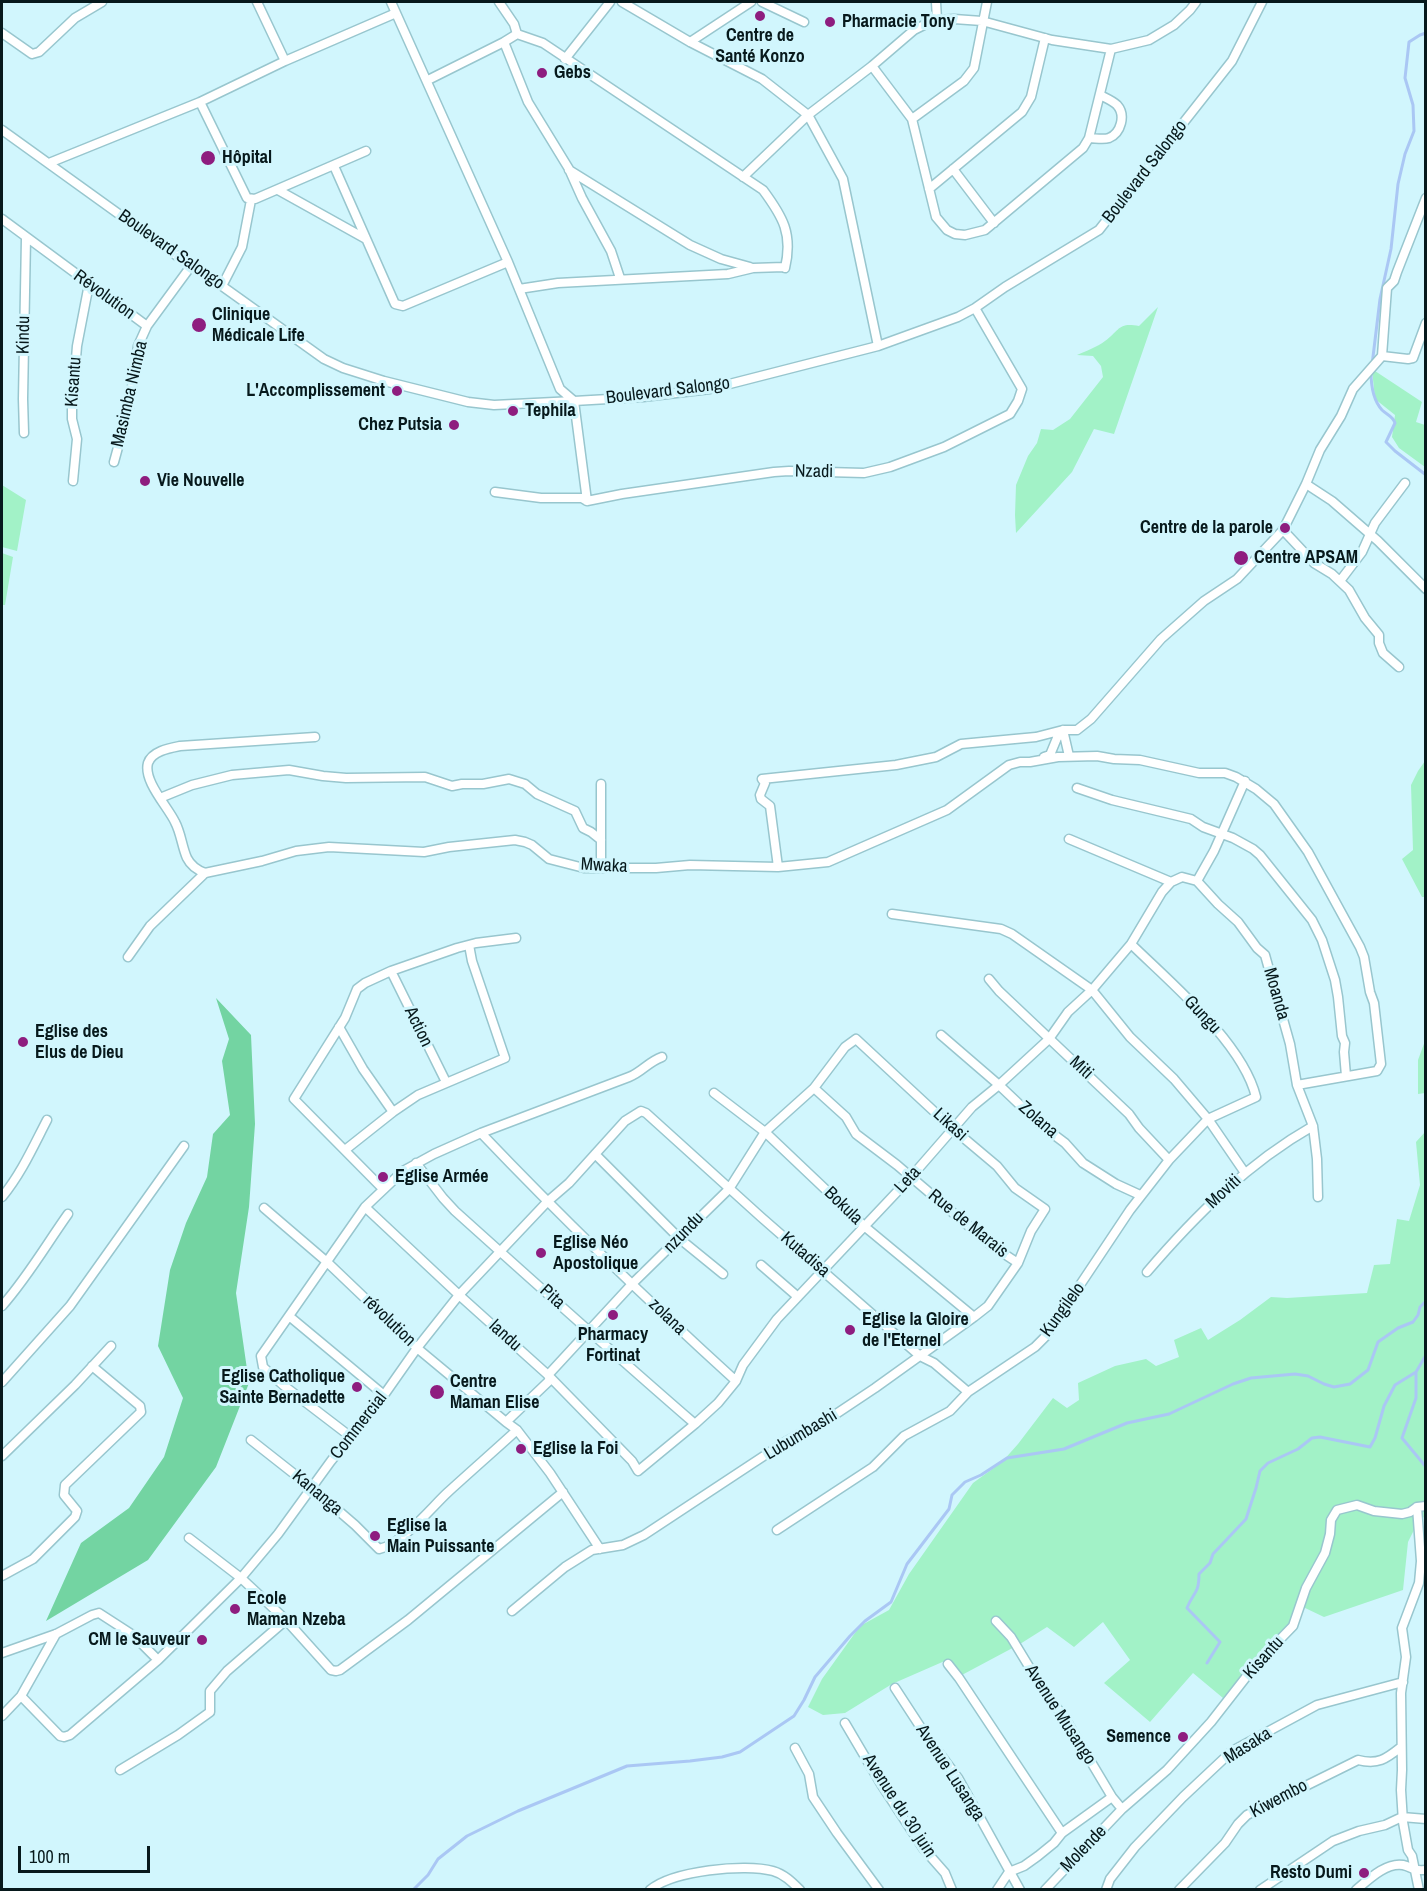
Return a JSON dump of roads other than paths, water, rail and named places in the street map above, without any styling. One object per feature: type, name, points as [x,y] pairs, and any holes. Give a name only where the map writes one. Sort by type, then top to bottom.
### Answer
[{"type":"street","points":[[2,33],[32,54],[39,52],[75,18],[102,2]]},
{"type":"street","points":[[256,2],[285,61]]},
{"type":"street","points":[[392,2],[508,261],[560,389],[574,401],[587,501]]},
{"type":"street","points":[[499,2],[514,24],[517,34]]},
{"type":"street","points":[[565,59],[610,2]]},
{"type":"street","points":[[622,2],[690,42],[762,79],[808,115],[843,178],[878,346]]},
{"type":"street","points":[[690,42],[751,2]]},
{"type":"street","points":[[762,2],[804,22]]},
{"type":"street","points":[[936,2],[937,21]]},
{"type":"street","points":[[912,118],[964,81],[974,68],[987,2]]},
{"type":"street","points":[[743,177],[808,115],[872,66],[914,30],[937,21],[954,19],[982,21],[1045,39],[1111,49],[1149,40],[1174,25],[1196,2]]},
{"type":"street","name":"Boulevard Salongo","points":[[2,130],[191,266],[222,285],[308,350],[343,368],[479,405],[643,397],[710,389],[878,346],[937,325],[975,308],[1005,287],[1099,230],[1232,62],[1262,2]]},
{"type":"street","points":[[49,163],[200,102],[285,61],[396,13]]},
{"type":"street","points":[[428,80],[517,34]]},
{"type":"street","points":[[517,34],[543,43],[763,190],[785,226],[788,239],[785,268],[753,268],[728,274],[558,283],[519,289]]},
{"type":"street","points":[[929,189],[1028,105],[1045,39]]},
{"type":"street","points":[[504,42],[528,102],[569,170],[611,250],[620,279]]},
{"type":"street","points":[[872,66],[912,118],[936,217],[947,230],[965,235],[976,234],[994,223],[1083,148],[1089,138],[1111,49]]},
{"type":"street","points":[[1089,138],[1108,138],[1120,127],[1122,118],[1120,109],[1116,104],[1100,95]]},
{"type":"street","points":[[200,102],[250,200]]},
{"type":"street","points":[[250,200],[366,151]]},
{"type":"street","points":[[334,166],[395,304],[398,306],[403,306],[508,261]]},
{"type":"street","points":[[953,169],[994,223]]},
{"type":"street","points":[[569,170],[690,245],[721,260],[753,268]]},
{"type":"street","points":[[278,190],[367,239]]},
{"type":"street","points":[[778,867],[770,806],[761,799],[760,795],[765,787],[762,779],[896,765],[936,757],[961,744],[1036,737],[1063,730],[1077,730],[1091,719],[1161,639],[1204,601],[1237,579],[1283,530],[1320,450],[1341,416],[1353,389],[1382,356],[1387,288],[1394,281],[1398,272],[1425,198]]},
{"type":"street","points":[[222,285],[242,247],[250,200]]},
{"type":"street","name":"Révolution","points":[[2,219],[147,326],[191,266]]},
{"type":"street","name":"Kindu","points":[[24,433],[26,237]]},
{"type":"street","name":"Kisantu","points":[[73,481],[77,439],[72,419],[76,357],[89,284]]},
{"type":"street","name":"Nzadi","points":[[587,501],[774,472],[864,473],[890,467],[944,447],[1010,414],[1022,389],[975,308]]},
{"type":"street","points":[[1382,356],[1413,358],[1425,323]]},
{"type":"street","name":"Masimba Nimba","points":[[114,462],[129,407],[138,346],[147,326]]},
{"type":"street","points":[[1340,581],[1362,552],[1375,523],[1405,483]]},
{"type":"street","points":[[1306,484],[1332,501],[1425,589]]},
{"type":"street","points":[[495,492],[541,498],[582,498],[587,501]]},
{"type":"street","points":[[1283,530],[1314,563],[1332,574],[1348,590],[1365,618],[1379,635],[1383,653],[1399,667]]},
{"type":"street","points":[[1063,730],[1069,756]]},
{"type":"street","points":[[1030,762],[1050,755],[1063,730]]},
{"type":"street","points":[[128,957],[150,926],[205,873],[196,869],[188,859],[177,825],[148,778],[148,764],[154,755],[180,746],[315,737]]},
{"type":"street","points":[[1030,762],[1069,756],[1097,756],[1140,760],[1199,773],[1225,773],[1245,781],[1274,804],[1308,852],[1364,957],[1374,1003],[1381,1064],[1377,1071],[1297,1085]]},
{"type":"street","name":"Mwaka","points":[[205,873],[296,851],[329,847],[424,852],[515,840],[532,845],[549,859],[584,868],[656,868],[690,865],[778,867],[828,862],[947,810],[1009,765],[1030,762]]},
{"type":"street","points":[[160,798],[192,785],[232,775],[289,770],[346,778],[425,777],[452,786],[509,779],[525,784],[537,794],[575,811],[583,828],[601,840]]},
{"type":"street","points":[[1069,839],[1171,882],[1182,877],[1197,881],[1212,856],[1245,781]]},
{"type":"street","points":[[601,784],[601,867]]},
{"type":"street","points":[[1077,788],[1112,800],[1191,819],[1203,827],[1233,838],[1253,849],[1312,920],[1322,940],[1335,980],[1345,1044],[1346,1076]]},
{"type":"street","name":"Moanda","points":[[1197,881],[1238,922],[1264,955],[1290,1044],[1297,1085],[1313,1126],[1318,1197]]},
{"type":"street","name":"Leta","points":[[638,1471],[718,1403],[736,1381],[743,1365],[756,1347],[798,1297],[911,1177],[972,1107],[1049,1039],[1068,1012],[1092,990],[1131,944],[1162,892],[1171,882]]},
{"type":"street","points":[[892,914],[1001,929],[1012,934],[1092,990],[1130,1037],[1174,1079],[1208,1119],[1245,1173]]},
{"type":"street","points":[[383,1188],[294,1099],[345,1018],[357,989],[365,983],[391,971],[469,945],[516,938]]},
{"type":"street","name":"Gungu","points":[[1131,944],[1190,1001],[1228,1044],[1240,1062],[1256,1097]]},
{"type":"street","points":[[345,1150],[418,1095],[505,1058],[472,961],[469,945]]},
{"type":"street","name":"Action","points":[[391,971],[446,1082]]},
{"type":"street","name":"Miti","points":[[989,979],[1129,1114],[1169,1160]]},
{"type":"street","points":[[339,1027],[363,1069],[393,1112]]},
{"type":"street","name":"Zolana","points":[[941,1035],[1041,1125],[1065,1143],[1083,1164],[1116,1184],[1140,1195]]},
{"type":"street","name":"nzundu","points":[[506,1422],[550,1380],[548,1375],[633,1283],[729,1189],[765,1132],[814,1088],[845,1047],[856,1039]]},
{"type":"street","name":"Likasi","points":[[856,1039],[952,1128],[997,1166],[1015,1188],[1045,1209]]},
{"type":"street","points":[[351,1437],[283,1385],[263,1367],[261,1360],[262,1352],[365,1207],[403,1171],[416,1164],[481,1134],[637,1074],[651,1061],[662,1057]]},
{"type":"street","name":"Rue de Marais","points":[[814,1088],[846,1117],[856,1134],[992,1246],[1018,1263]]},
{"type":"street","name":"Bokula","points":[[714,1093],[765,1132],[864,1226],[974,1317]]},
{"type":"street","name":"Kungilelo","points":[[777,1530],[873,1467],[904,1436],[950,1411],[968,1392],[1035,1347],[1046,1336],[1140,1195],[1169,1160],[1208,1119],[1256,1097]]},
{"type":"street","name":"Commercial","points":[[21,1696],[60,1736],[70,1736],[158,1660],[241,1578],[278,1534],[459,1295],[547,1202],[569,1183],[625,1121],[641,1110],[646,1113]]},
{"type":"street","name":"Kutadisa","points":[[646,1113],[920,1356],[934,1363],[968,1392]]},
{"type":"street","points":[[2,1197],[12,1184],[47,1120]]},
{"type":"street","name":"Moviti","points":[[1147,1272],[1207,1207],[1245,1173],[1291,1138],[1313,1126]]},
{"type":"street","name":"zolana","points":[[481,1134],[599,1253],[736,1381]]},
{"type":"street","points":[[2,1382],[70,1306],[184,1146]]},
{"type":"street","points":[[595,1154],[680,1239],[723,1274]]},
{"type":"street","name":"Pita","points":[[416,1164],[443,1198],[500,1252],[695,1424]]},
{"type":"street","name":"landu","points":[[365,1207],[548,1375],[632,1461],[638,1471]]},
{"type":"street","name":"révolution","points":[[264,1208],[327,1262],[417,1348],[517,1430],[563,1492],[600,1549]]},
{"type":"street","name":"Lubumbashi","points":[[512,1611],[565,1567],[592,1550],[623,1545],[645,1535],[785,1442],[836,1414],[974,1317],[988,1306],[1018,1263],[1031,1230],[1045,1209]]},
{"type":"street","points":[[2,1306],[20,1285],[68,1214]]},
{"type":"street","points":[[761,1265],[798,1297]]},
{"type":"street","points":[[289,1316],[384,1395]]},
{"type":"street","points":[[2,1456],[111,1346]]},
{"type":"street","points":[[2,1576],[33,1559],[75,1517],[77,1514],[64,1495],[65,1485],[142,1410],[92,1366]]},
{"type":"street","name":"Kananga","points":[[251,1440],[312,1488],[380,1549],[386,1548],[400,1538],[517,1430]]},
{"type":"street","points":[[189,1538],[241,1578],[286,1620],[332,1670],[336,1671],[408,1620],[563,1492]]},
{"type":"street","name":"Kisantu","points":[[1122,1809],[1167,1770],[1211,1722],[1257,1663],[1293,1626],[1306,1588],[1325,1553],[1331,1520],[1337,1510],[1357,1505],[1374,1511],[1402,1514],[1421,1506]]},
{"type":"street","points":[[1419,1890],[1402,1817],[1401,1694],[1406,1657],[1402,1628],[1419,1583],[1421,1506]]},
{"type":"street","points":[[2,1652],[56,1634],[99,1613],[133,1635],[158,1660]]},
{"type":"street","points":[[120,1770],[178,1735],[210,1712],[210,1691],[221,1678],[286,1620]]},
{"type":"street","name":"Avenue Musango","points":[[996,1621],[1011,1637],[1042,1688],[1066,1720],[1112,1797],[1122,1809]]},
{"type":"street","points":[[2,1716],[21,1696],[56,1634]]},
{"type":"street","points":[[948,1664],[1062,1833]]},
{"type":"street","name":"Masaka","points":[[1106,1890],[1110,1879],[1135,1847],[1232,1751],[1317,1705],[1403,1682]]},
{"type":"street","name":"Avenue Lusanga","points":[[895,1688],[925,1734],[958,1778],[1020,1890]]},
{"type":"street","name":"Avenue du 30 juin","points":[[845,1723],[923,1848],[945,1873],[952,1890]]},
{"type":"street","points":[[795,1748],[809,1774],[813,1797],[879,1890]]},
{"type":"street","name":"Kiwembo","points":[[1179,1890],[1225,1843],[1247,1815],[1358,1760],[1371,1764],[1387,1759],[1401,1748]]},
{"type":"street","points":[[997,1890],[1009,1872],[1024,1866],[1038,1856],[1062,1833],[1112,1797]]},
{"type":"street","name":"Molende","points":[[1045,1890],[1122,1809]]},
{"type":"street","points":[[1260,1890],[1333,1841],[1359,1831],[1385,1825],[1402,1817],[1425,1819]]},
{"type":"street","points":[[1356,1890],[1375,1874],[1389,1867],[1403,1865],[1414,1871],[1425,1870]]},
{"type":"street","points":[[650,1889],[662,1881],[699,1872],[741,1867],[774,1871],[785,1876],[800,1890]]},
{"type":"waterway","points":[[1372,365],[1380,299],[1391,249],[1398,184],[1405,154],[1414,131],[1413,105],[1405,78],[1409,42],[1426,33]]},
{"type":"waterway","points":[[1371,372],[1376,402],[1395,423],[1386,442],[1426,475]]},
{"type":"waterway","points":[[413,1890],[428,1875],[438,1859],[467,1836],[518,1811],[627,1766],[690,1761],[740,1752],[794,1716],[815,1677],[865,1621],[891,1602],[907,1564],[949,1509],[952,1495],[965,1482],[981,1475],[1007,1458],[1064,1449],[1127,1423],[1169,1414],[1251,1378],[1295,1374],[1308,1376],[1334,1387],[1350,1384],[1368,1370],[1378,1342],[1398,1328],[1413,1322],[1420,1307],[1426,1301]]},
{"type":"waterway","points":[[1207,1663],[1220,1642],[1187,1608],[1197,1590],[1199,1574],[1210,1563],[1213,1554],[1246,1519],[1260,1471],[1268,1463],[1298,1449],[1312,1438],[1320,1437],[1370,1447],[1375,1438],[1384,1406],[1395,1385],[1416,1372],[1426,1355]]},
{"type":"waterway","points":[[1416,1372],[1416,1398],[1402,1438],[1426,1467]]},
{"type":"place","name":"Centre de Santé Konzo","points":[[760,16]]},
{"type":"place","name":"Pharmacie Tony","points":[[830,22]]},
{"type":"place","name":"Gebs","points":[[542,73]]},
{"type":"place","name":"Hôpital","points":[[208,158]]},
{"type":"place","name":"Clinique Médicale Life","points":[[199,325]]},
{"type":"place","name":"L'Accomplissement","points":[[397,391]]},
{"type":"place","name":"Tephila","points":[[513,411]]},
{"type":"place","name":"Chez Putsia","points":[[454,425]]},
{"type":"place","name":"Vie Nouvelle","points":[[145,481]]},
{"type":"place","name":"Centre de la parole","points":[[1285,528]]},
{"type":"place","name":"Centre APSAM","points":[[1241,558]]},
{"type":"place","name":"Eglise des Elus de Dieu","points":[[23,1042]]},
{"type":"place","name":"Eglise Armée","points":[[383,1177]]},
{"type":"place","name":"Eglise Néo Apostolique","points":[[541,1253]]},
{"type":"place","name":"Pharmacy Fortinat","points":[[613,1315]]},
{"type":"place","name":"Eglise la Gloire de l'Eternel","points":[[850,1330]]},
{"type":"place","name":"Eglise Catholique Sainte Bernadette","points":[[357,1387]]},
{"type":"place","name":"Centre Maman Elise","points":[[437,1392]]},
{"type":"place","name":"Eglise la Foi","points":[[521,1449]]},
{"type":"place","name":"Eglise la Main Puissante","points":[[375,1536]]},
{"type":"place","name":"Ecole Maman Nzeba","points":[[235,1609]]},
{"type":"place","name":"CM le Sauveur","points":[[202,1640]]},
{"type":"place","name":"Semence","points":[[1183,1737]]},
{"type":"place","name":"Resto Dumi","points":[[1364,1873]]}]
